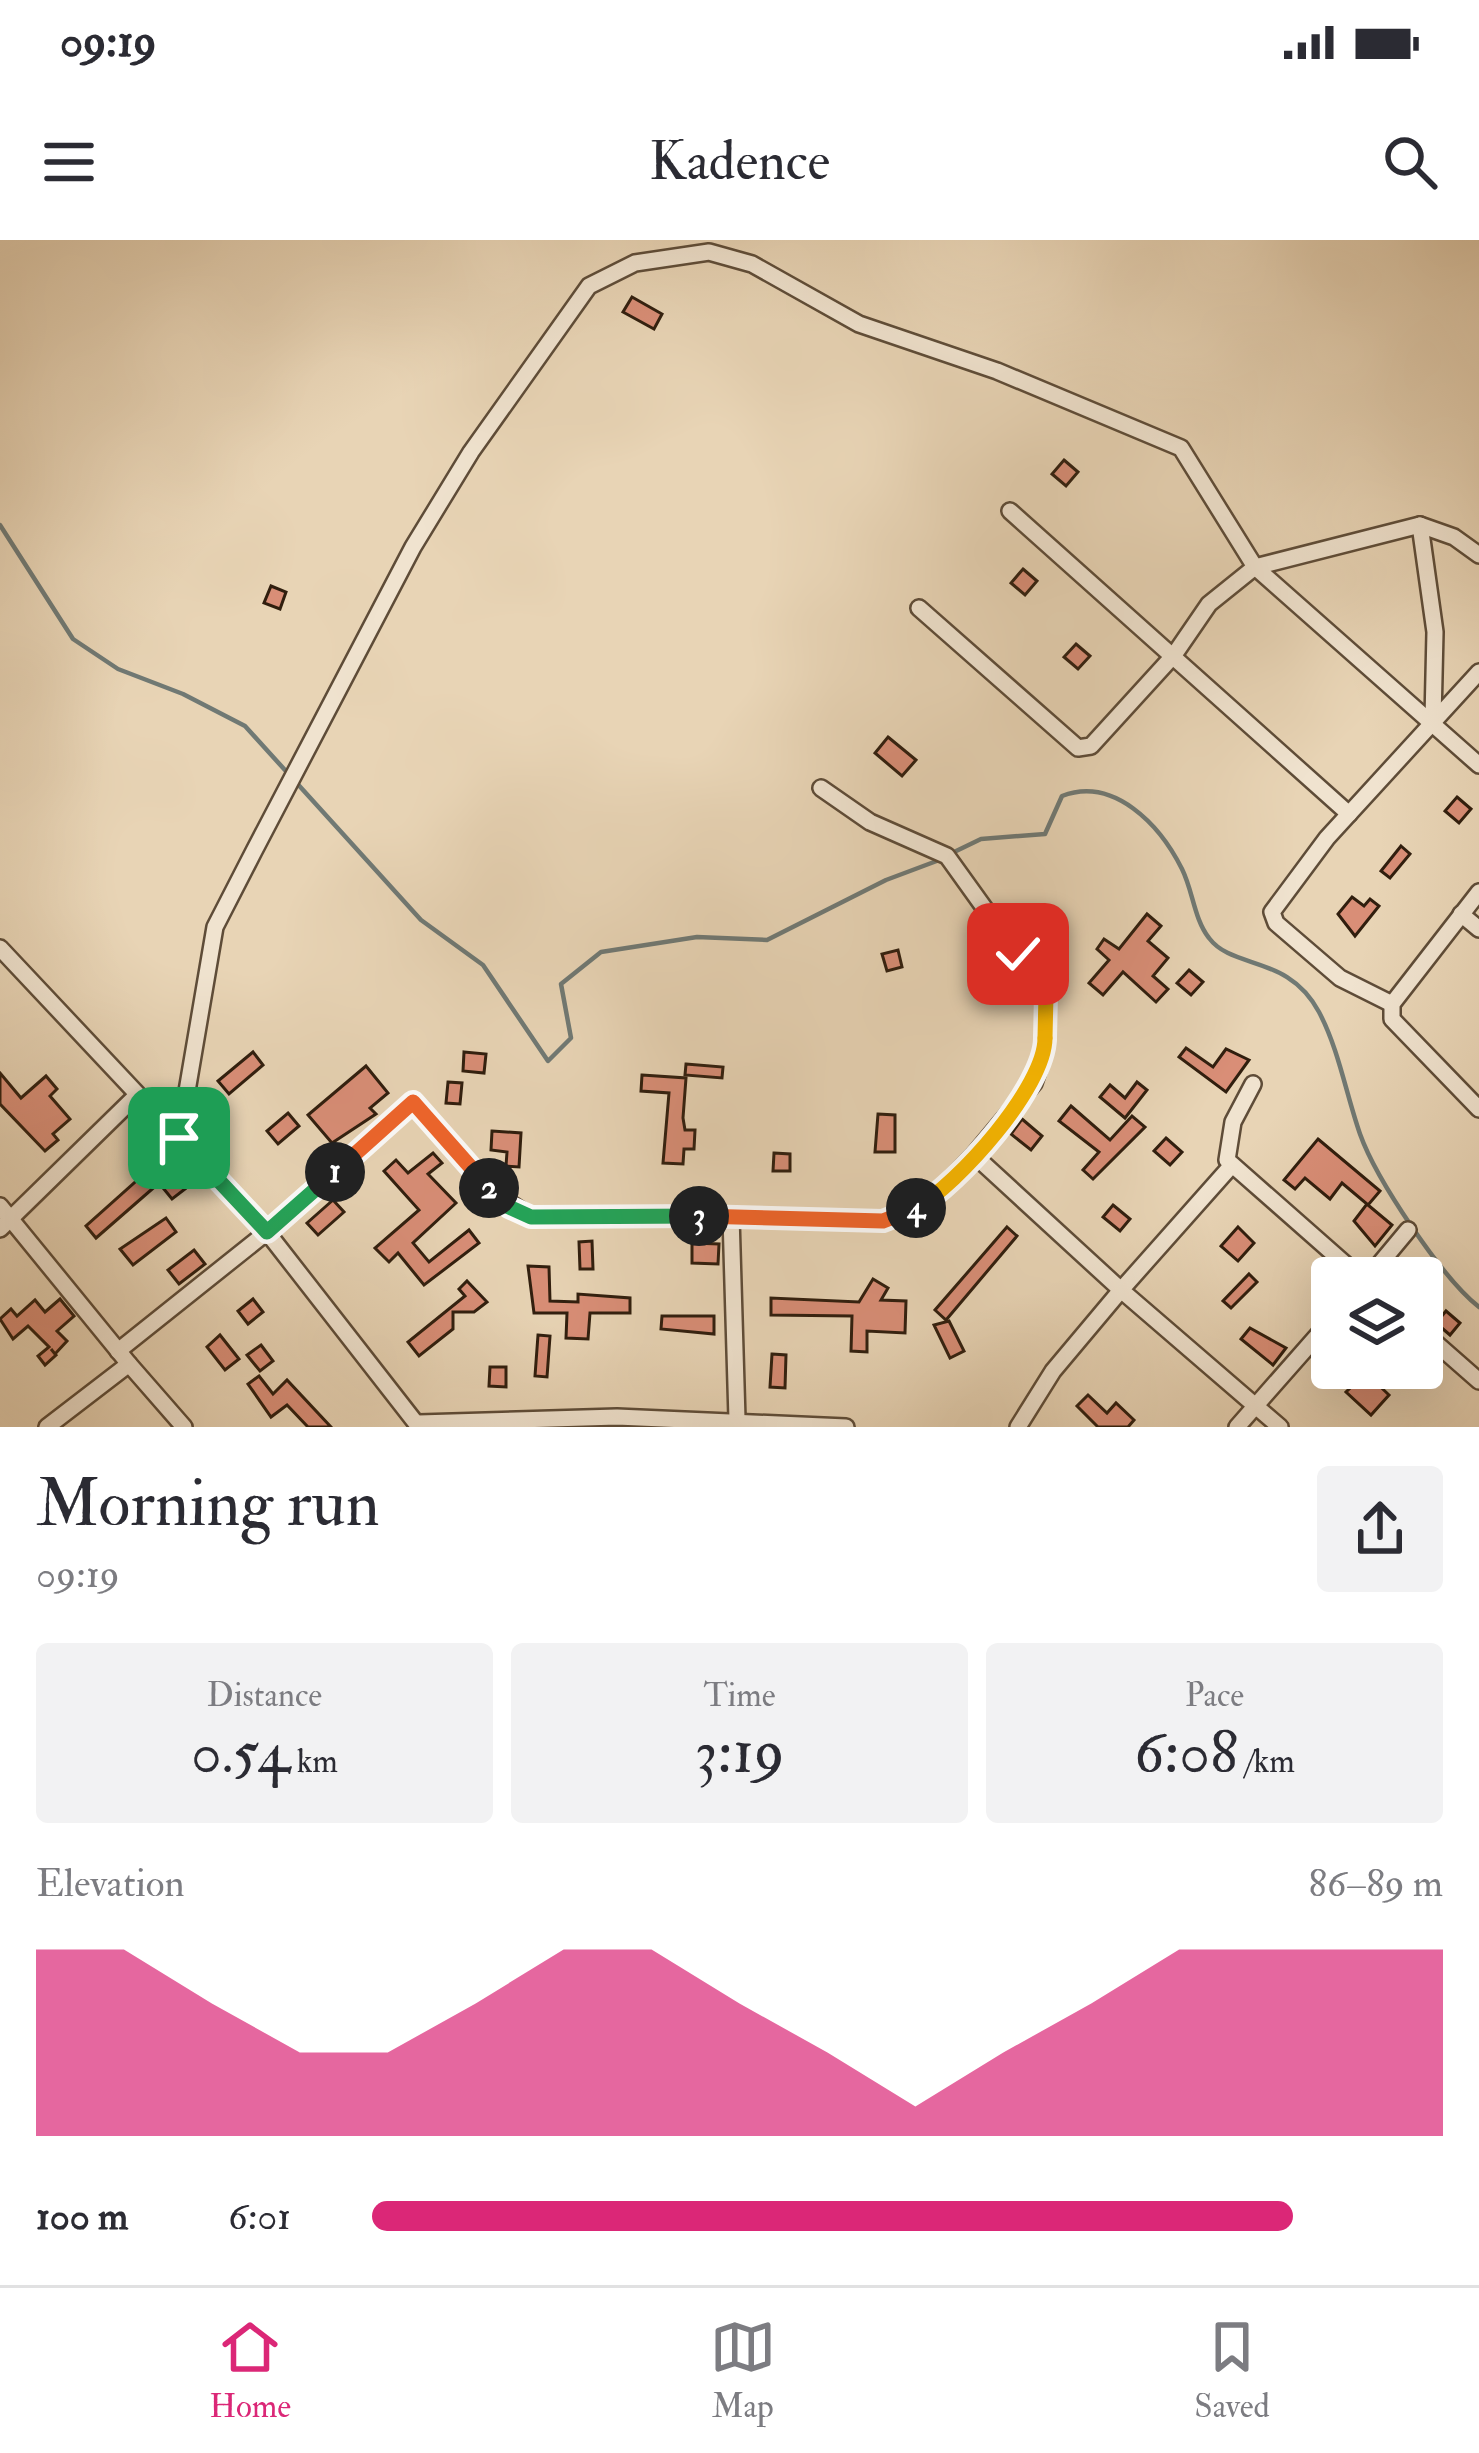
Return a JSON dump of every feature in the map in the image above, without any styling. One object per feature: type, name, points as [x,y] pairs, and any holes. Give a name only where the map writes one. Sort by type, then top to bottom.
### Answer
[{"type":"street","points":[[179,1138],[214,927],[413,548],[472,452],[589,286],[634,263],[709,252],[752,264],[859,324],[997,371],[1181,448],[1255,567],[1479,765]]},
{"type":"street","points":[[1010,511],[1348,814]]},
{"type":"street","points":[[919,608],[1078,748],[1091,746],[1174,655],[1209,604],[1255,567],[1420,525],[1454,537],[1479,555]]},
{"type":"street","points":[[1420,525],[1435,632],[1432,719]]},
{"type":"street","points":[[1392,1004],[1340,978],[1276,923],[1272,912],[1348,814],[1479,672]]},
{"type":"street","points":[[47,1427],[413,1102],[492,1191],[531,1217],[883,1221],[931,1199],[1034,1082],[1045,1049],[1046,994],[947,856],[870,823],[820,788]]},
{"type":"street","points":[[1479,892],[1392,1004],[1392,1019],[1401,1034],[1479,1109]]},
{"type":"street","points":[[1461,914],[1479,929]]},
{"type":"street","points":[[0,948],[267,1232],[419,1425],[736,1419],[846,1427]]},
{"type":"street","points":[[1253,1084],[1233,1122],[1227,1160],[1339,1257]]},
{"type":"street","points":[[137,1095],[4,1218],[184,1427]]},
{"type":"street","points":[[974,1155],[1280,1427]]},
{"type":"street","points":[[1018,1427],[1053,1372],[1232,1165]]},
{"type":"street","points":[[731,1216],[736,1419]]},
{"type":"street","points":[[1383,1257],[1408,1230]]},
{"type":"street","points":[[1237,1427],[1311,1343]]},
{"type":"street","points":[[1443,1349],[1479,1381]]},
{"type":"building","points":[[632,297],[662,314],[654,329],[623,312]]},
{"type":"building","points":[[1064,460],[1078,472],[1066,486],[1052,474]]},
{"type":"building","points":[[1023,569],[1037,581],[1025,595],[1011,583]]},
{"type":"building","points":[[271,586],[286,592],[280,609],[264,603]]},
{"type":"building","points":[[1076,644],[1090,656],[1078,669],[1064,657]]},
{"type":"building","points":[[888,737],[916,760],[902,776],[875,753]]},
{"type":"building","points":[[1457,797],[1471,809],[1459,823],[1445,811]]},
{"type":"building","points":[[1401,846],[1410,854],[1390,878],[1381,871]]},
{"type":"building","points":[[1352,897],[1364,906],[1370,899],[1379,906],[1355,936],[1338,914]]},
{"type":"building","points":[[1147,914],[1161,926],[1148,941],[1168,958],[1153,976],[1168,989],[1156,1002],[1123,972],[1103,995],[1089,983],[1109,960],[1097,949],[1104,939],[1119,949]]},
{"type":"building","points":[[898,950],[902,967],[887,971],[882,954]]},
{"type":"building","points":[[1189,970],[1203,982],[1191,995],[1177,983]]},
{"type":"building","points":[[1186,1048],[1213,1067],[1226,1049],[1249,1060],[1226,1092],[1179,1057]]},
{"type":"building","points":[[253,1052],[263,1065],[229,1094],[218,1081]]},
{"type":"building","points":[[464,1052],[486,1054],[484,1073],[463,1071]]},
{"type":"building","points":[[686,1064],[723,1067],[722,1078],[685,1075]]},
{"type":"building","points":[[366,1066],[388,1093],[370,1108],[376,1114],[332,1143],[308,1115]]},
{"type":"building","points":[[0,1073],[21,1098],[46,1076],[57,1089],[50,1096],[70,1119],[53,1134],[58,1140],[45,1151],[0,1104]]},
{"type":"building","points":[[642,1075],[686,1078],[685,1130],[695,1130],[694,1149],[684,1149],[683,1164],[663,1163],[669,1093],[641,1091]]},
{"type":"building","points":[[448,1082],[462,1083],[460,1104],[446,1103]]},
{"type":"building","points":[[1137,1082],[1147,1090],[1125,1118],[1100,1097],[1110,1085],[1125,1098]]},
{"type":"building","points":[[1071,1106],[1110,1140],[1132,1116],[1145,1127],[1093,1179],[1083,1170],[1099,1152],[1059,1121]]},
{"type":"building","points":[[288,1113],[299,1126],[278,1144],[267,1131]]},
{"type":"building","points":[[878,1114],[895,1115],[895,1152],[875,1152]]},
{"type":"building","points":[[1022,1119],[1042,1136],[1031,1150],[1011,1134]]},
{"type":"building","points":[[492,1131],[521,1133],[519,1167],[506,1166],[507,1152],[491,1150]]},
{"type":"building","points":[[1166,1138],[1182,1152],[1170,1165],[1154,1151]]},
{"type":"building","points":[[1318,1139],[1380,1191],[1368,1205],[1392,1225],[1375,1246],[1354,1221],[1367,1204],[1342,1183],[1330,1199],[1305,1178],[1295,1189],[1284,1180]]},
{"type":"building","points":[[433,1153],[442,1163],[428,1174],[456,1203],[413,1243],[429,1262],[469,1230],[479,1243],[424,1285],[398,1253],[389,1262],[375,1248],[419,1210],[384,1171],[396,1160],[408,1173]]},
{"type":"building","points":[[774,1153],[790,1154],[790,1171],[773,1171]]},
{"type":"building","points":[[161,1159],[185,1189],[172,1199],[159,1183],[96,1238],[86,1226]]},
{"type":"building","points":[[333,1200],[344,1212],[318,1235],[307,1223]]},
{"type":"building","points":[[1113,1205],[1130,1219],[1120,1231],[1103,1217]]},
{"type":"building","points":[[166,1218],[176,1232],[133,1265],[120,1249]]},
{"type":"building","points":[[1007,1227],[1017,1236],[946,1320],[935,1310]]},
{"type":"building","points":[[1238,1227],[1254,1243],[1238,1261],[1221,1246]]},
{"type":"building","points":[[592,1241],[593,1269],[580,1269],[579,1242]]},
{"type":"building","points":[[692,1243],[719,1244],[718,1264],[692,1263]]},
{"type":"building","points":[[194,1250],[205,1264],[179,1284],[168,1270]]},
{"type":"building","points":[[528,1266],[549,1267],[550,1301],[578,1302],[578,1294],[630,1298],[630,1313],[590,1313],[588,1339],[566,1338],[567,1313],[534,1313]]},
{"type":"building","points":[[1249,1274],[1257,1282],[1231,1308],[1223,1301]]},
{"type":"building","points":[[873,1279],[888,1288],[881,1300],[906,1301],[905,1333],[867,1331],[867,1352],[851,1351],[852,1316],[771,1315],[771,1298],[859,1302]]},
{"type":"building","points":[[467,1281],[487,1302],[474,1312],[453,1312],[453,1329],[419,1356],[408,1342],[465,1296],[459,1289]]},
{"type":"building","points":[[60,1299],[74,1316],[57,1331],[67,1341],[45,1365],[38,1356],[49,1347],[28,1326],[13,1339],[0,1319],[11,1309],[17,1316],[35,1300],[45,1312]]},
{"type":"building","points":[[253,1299],[263,1312],[248,1324],[238,1311]]},
{"type":"building","points":[[1446,1311],[1460,1323],[1450,1335],[1443,1329]]},
{"type":"building","points":[[662,1316],[714,1316],[714,1334],[661,1329]]},
{"type":"building","points":[[949,1321],[964,1351],[950,1358],[934,1325]]},
{"type":"building","points":[[1250,1328],[1286,1348],[1273,1365],[1241,1339]]},
{"type":"building","points":[[220,1335],[239,1359],[225,1370],[207,1347]]},
{"type":"building","points":[[538,1335],[550,1336],[547,1377],[535,1376]]},
{"type":"building","points":[[261,1345],[273,1361],[260,1371],[247,1355]]},
{"type":"building","points":[[772,1354],[786,1355],[785,1388],[770,1387]]},
{"type":"building","points":[[490,1367],[506,1367],[506,1387],[489,1386]]},
{"type":"building","points":[[259,1376],[273,1394],[287,1380],[331,1427],[308,1427],[287,1405],[271,1417],[248,1384]]},
{"type":"building","points":[[1383,1389],[1389,1395],[1371,1415],[1346,1392]]},
{"type":"building","points":[[1088,1395],[1107,1413],[1116,1403],[1134,1420],[1128,1427],[1098,1427],[1077,1406]]},
{"type":"waterway","points":[[0,525],[73,639],[118,669],[183,694],[245,726],[421,920],[483,965],[548,1061],[571,1038],[561,984],[601,952],[697,937],[767,940],[886,880],[942,859]]},
{"type":"waterway","points":[[952,853],[981,839],[1045,834],[1062,796],[1081,792],[1117,799],[1148,821],[1173,852],[1209,938],[1232,955],[1292,980],[1319,1012],[1360,1134],[1380,1176],[1429,1251],[1479,1307]]},
{"type":"route","points":[[179,1138],[267,1232],[413,1102],[492,1191],[509,1207],[531,1217],[883,1221],[931,1199],[1034,1082],[1045,1049],[1046,994],[1018,954]]}]
